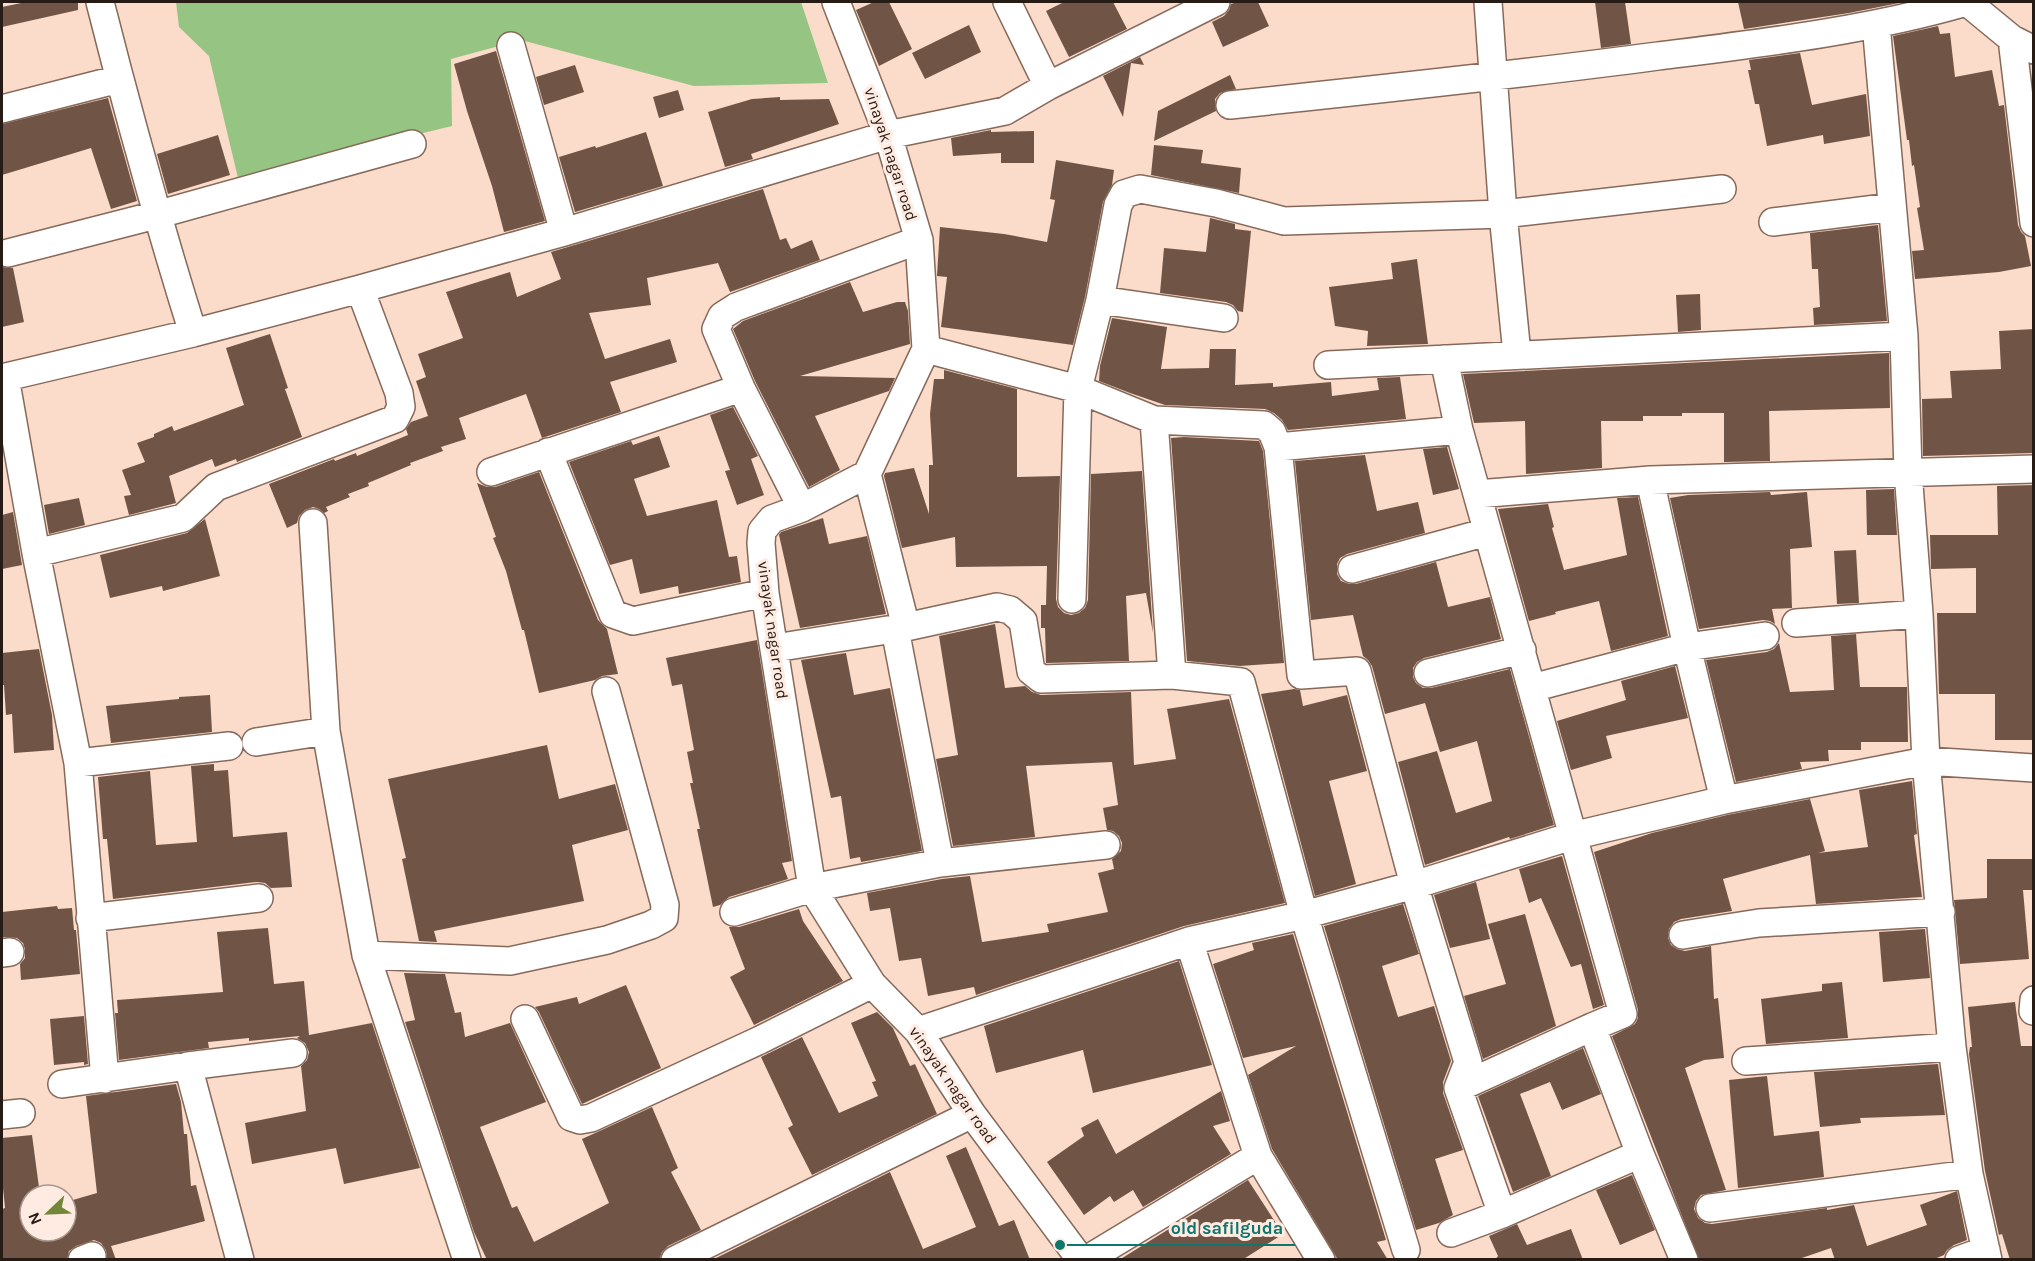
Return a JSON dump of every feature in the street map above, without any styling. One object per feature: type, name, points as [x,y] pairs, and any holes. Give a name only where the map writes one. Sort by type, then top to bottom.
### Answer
[{"type":"street","points":[[100,2],[156,215],[193,333]]},
{"type":"street","points":[[1007,2],[1048,86]]},
{"type":"street","points":[[105,1079],[78,763],[3,378],[193,333],[360,289],[564,232],[888,135],[1005,111],[1048,86],[1216,2]]},
{"type":"street","points":[[1488,2],[1503,214],[1517,354]]},
{"type":"street","points":[[1230,105],[1494,78],[1753,44],[1876,24],[1966,2],[2023,44],[2034,223]]},
{"type":"street","name":"vinayak nagar road","points":[[839,3],[888,135],[919,240],[926,349],[867,474],[802,508],[772,519],[762,531],[760,543],[765,593],[812,888],[872,984],[918,1031],[972,1114],[1080,1260]]},
{"type":"street","points":[[1876,24],[1904,336],[1908,472],[1919,614],[1926,761],[1952,1047],[1969,1174],[1987,1255],[1959,1260]]},
{"type":"street","points":[[511,46],[564,232]]},
{"type":"street","points":[[2,109],[119,79]]},
{"type":"street","points":[[8,253],[156,215],[412,144]]},
{"type":"street","points":[[1072,599],[1078,389],[1100,300],[1118,205],[1124,194],[1140,189],[1216,203],[1284,221],[1503,214],[1722,189]]},
{"type":"street","points":[[1773,222],[1892,207]]},
{"type":"street","points":[[802,508],[741,388],[716,329],[722,316],[736,306],[919,240]]},
{"type":"street","points":[[36,553],[183,518],[216,487],[395,419],[401,407],[399,393],[360,289]]},
{"type":"street","points":[[1100,300],[1224,318]]},
{"type":"street","points":[[1328,365],[1904,336]]},
{"type":"street","points":[[926,349],[1078,389],[1154,420],[1264,425],[1272,432],[1278,447],[1301,675],[1357,671],[1414,885],[1468,1062],[1458,1088],[1502,1214]]},
{"type":"street","points":[[1444,359],[1487,532],[1623,1014],[1458,1088]]},
{"type":"street","points":[[491,472],[741,388]]},
{"type":"street","points":[[1154,420],[1172,675]]},
{"type":"street","points":[[1278,447],[1460,430]]},
{"type":"street","points":[[548,452],[613,615],[633,621],[765,593]]},
{"type":"street","points":[[1477,494],[1650,480],[2034,469]]},
{"type":"street","points":[[867,474],[901,628],[940,863]]},
{"type":"street","points":[[1650,480],[1724,800]]},
{"type":"street","points":[[313,523],[326,731],[366,955],[467,1260]]},
{"type":"street","points":[[1352,569],[1487,532]]},
{"type":"street","points":[[775,648],[901,628],[998,607],[1010,610],[1023,621],[1031,671],[1041,679],[1172,675],[1241,682],[1304,915],[1406,1251]]},
{"type":"street","points":[[1796,623],[1919,614]]},
{"type":"street","points":[[1532,688],[1687,647],[1765,636]]},
{"type":"street","points":[[1428,673],[1521,650]]},
{"type":"street","points":[[366,955],[510,961],[607,940],[651,925],[664,918],[664,905],[606,691]]},
{"type":"street","points":[[256,742],[326,731]]},
{"type":"street","points":[[78,763],[229,747]]},
{"type":"street","points":[[918,1031],[1189,941],[1304,915],[1414,885],[1572,836],[1724,800],[1926,761],[2034,768]]},
{"type":"street","points":[[734,912],[812,888],[940,863],[1106,845]]},
{"type":"street","points":[[90,918],[259,898]]},
{"type":"street","points":[[1683,935],[1759,923],[1941,912]]},
{"type":"street","points":[[1189,941],[1258,1156],[1321,1260]]},
{"type":"street","points":[[525,1019],[571,1117],[580,1120],[591,1118],[760,1040],[872,984]]},
{"type":"street","points":[[1592,1027],[1640,1154],[1684,1260]]},
{"type":"street","points":[[1746,1061],[1952,1047]]},
{"type":"street","points":[[62,1084],[293,1053]]},
{"type":"street","points":[[188,1066],[240,1260]]},
{"type":"street","points":[[675,1260],[972,1114]]},
{"type":"street","points":[[1451,1233],[1502,1214],[1640,1154]]},
{"type":"street","points":[[1086,1260],[1258,1156]]},
{"type":"street","points":[[1710,1208],[1969,1174]]},
{"type":"green space","points":[[176,2],[801,2],[828,83],[694,86],[521,40],[451,59],[452,126],[238,178],[209,56],[179,27]]},
{"type":"building","points":[[26,2],[78,2],[78,10],[2,27],[2,7]]},
{"type":"building","points":[[874,2],[889,2],[912,49],[879,66],[856,10]]},
{"type":"building","points":[[1064,2],[1113,2],[1127,29],[1069,57],[1046,11]]},
{"type":"building","points":[[1258,2],[1269,26],[1223,47],[1212,22],[1224,16],[1231,4]]},
{"type":"building","points":[[1595,2],[1625,2],[1631,44],[1601,48]]},
{"type":"building","points":[[1738,2],[1904,2],[1744,29]]},
{"type":"building","points":[[969,25],[981,52],[925,79],[912,53]]},
{"type":"building","points":[[1938,26],[1940,34],[1950,33],[1955,77],[1992,70],[1999,106],[2004,105],[2018,225],[2025,236],[2031,266],[1999,272],[1915,279],[1912,251],[1924,250],[1917,208],[1920,207],[1914,165],[1912,166],[1909,140],[1907,140],[1893,36]]},
{"type":"building","points":[[496,51],[545,221],[504,232],[454,64]]},
{"type":"building","points":[[1800,53],[1812,105],[1866,94],[1870,136],[1824,144],[1823,135],[1767,146],[1759,104],[1755,104],[1748,70],[1751,70],[1749,60]]},
{"type":"building","points":[[1140,57],[1144,65],[1131,63],[1123,117],[1103,76]]},
{"type":"building","points":[[575,65],[584,92],[544,105],[536,77]]},
{"type":"building","points":[[1230,75],[1236,89],[1220,93],[1215,99],[1216,111],[1154,141],[1158,111]]},
{"type":"building","points":[[678,90],[684,110],[659,118],[653,97]]},
{"type":"building","points":[[780,97],[780,100],[829,99],[839,124],[751,154],[753,159],[725,167],[708,112],[752,99]]},
{"type":"building","points":[[108,98],[137,201],[111,209],[91,148],[2,175],[2,124]]},
{"type":"building","points":[[991,130],[991,132],[1034,131],[1034,163],[1001,163],[1001,153],[953,156],[951,138]]},
{"type":"building","points":[[646,132],[663,186],[575,212],[559,157]]},
{"type":"building","points":[[218,135],[230,175],[168,194],[157,154]]},
{"type":"building","points":[[1154,145],[1203,150],[1201,163],[1241,168],[1239,193],[1151,175]]},
{"type":"building","points":[[1056,160],[1114,170],[1112,185],[1103,202],[1085,297],[1073,345],[941,327],[947,277],[937,276],[940,227],[1004,234],[1047,242],[1055,200],[1050,199]]},
{"type":"building","points":[[763,189],[780,240],[786,238],[791,249],[812,240],[820,260],[730,292],[718,263],[647,278],[651,305],[589,313],[605,359],[670,339],[677,362],[610,382],[621,412],[542,438],[526,394],[459,418],[466,439],[441,447],[443,451],[410,463],[411,465],[368,483],[369,486],[348,494],[350,497],[326,507],[328,511],[324,513],[313,507],[305,510],[299,516],[297,523],[287,528],[269,484],[334,459],[335,461],[356,453],[357,456],[408,435],[406,429],[411,422],[428,416],[416,381],[426,377],[418,354],[463,338],[446,292],[510,272],[517,297],[561,279],[551,252]]},
{"type":"building","points":[[1210,218],[1235,224],[1235,229],[1251,231],[1243,312],[1226,302],[1160,293],[1164,248],[1206,252]]},
{"type":"building","points":[[1878,225],[1887,321],[1814,325],[1813,308],[1820,307],[1818,269],[1812,269],[1810,233]]},
{"type":"building","points":[[1417,259],[1428,344],[1367,346],[1368,331],[1335,326],[1329,287],[1393,279],[1391,263]]},
{"type":"building","points":[[2,267],[13,268],[24,322],[2,327]]},
{"type":"building","points":[[850,282],[863,312],[897,302],[905,302],[908,311],[910,344],[800,376],[895,378],[889,391],[815,416],[840,470],[809,487],[755,381],[733,329],[743,321]]},
{"type":"building","points":[[1700,294],[1701,330],[1678,332],[1676,295]]},
{"type":"building","points":[[1112,318],[1167,327],[1161,369],[1209,368],[1210,349],[1236,349],[1235,385],[1273,383],[1273,387],[1331,382],[1332,396],[1379,390],[1377,378],[1400,377],[1406,419],[1288,430],[1282,420],[1265,409],[1165,405],[1130,393],[1099,381],[1100,366]]},
{"type":"building","points":[[2034,329],[2034,453],[1923,456],[1922,399],[1952,398],[1950,371],[2001,369],[1999,331]]},
{"type":"building","points":[[270,334],[288,388],[285,389],[302,437],[237,462],[236,459],[215,467],[212,459],[169,476],[176,503],[129,515],[124,496],[131,495],[122,470],[145,462],[137,443],[154,437],[154,434],[172,426],[174,431],[244,405],[226,348]]},
{"type":"building","points":[[1889,353],[1890,408],[1769,411],[1770,461],[1724,462],[1724,413],[1682,413],[1682,416],[1643,416],[1643,421],[1601,421],[1602,468],[1526,474],[1525,421],[1474,423],[1463,374]]},
{"type":"building","points":[[944,370],[1017,389],[1017,477],[1060,476],[1056,599],[1058,607],[1064,613],[1071,615],[1079,613],[1085,608],[1088,600],[1091,474],[1142,471],[1153,633],[1146,593],[1126,596],[1129,661],[1046,663],[1045,628],[1041,628],[1041,605],[1046,605],[1047,566],[956,567],[955,537],[902,548],[884,476],[885,473],[914,468],[929,514],[929,465],[933,465],[930,414],[934,379],[944,379]]},
{"type":"building","points":[[733,407],[758,456],[751,459],[764,495],[737,505],[725,471],[730,470],[710,415]]},
{"type":"building","points":[[659,436],[670,467],[634,479],[647,516],[717,500],[729,557],[737,556],[741,582],[679,594],[678,586],[640,594],[632,559],[610,565],[569,462],[631,441],[633,445]]},
{"type":"building","points":[[1171,438],[1259,441],[1263,451],[1284,663],[1240,666],[1187,661]]},
{"type":"building","points":[[1447,447],[1459,489],[1433,495],[1423,449]]},
{"type":"building","points":[[1365,455],[1377,511],[1418,502],[1425,533],[1347,554],[1340,558],[1337,564],[1337,574],[1341,581],[1356,584],[1436,562],[1448,607],[1490,597],[1501,639],[1424,658],[1413,668],[1413,677],[1416,683],[1423,688],[1431,688],[1510,669],[1554,825],[1510,839],[1509,837],[1425,865],[1398,762],[1437,751],[1456,813],[1492,801],[1477,741],[1440,752],[1425,703],[1385,714],[1372,666],[1363,656],[1353,615],[1311,620],[1295,461]]},
{"type":"building","points":[[539,472],[598,620],[607,629],[618,674],[539,693],[524,630],[522,630],[506,571],[493,538],[496,537],[477,483],[495,487]]},
{"type":"building","points":[[2034,485],[2034,740],[1995,740],[1995,694],[1939,694],[1937,613],[1976,613],[1976,568],[1931,569],[1930,535],[1998,535],[1997,486]]},
{"type":"building","points":[[1894,489],[1897,535],[1867,535],[1866,490]]},
{"type":"building","points":[[1770,492],[1771,495],[1807,492],[1812,547],[1790,549],[1792,608],[1772,609],[1775,624],[1763,620],[1699,629],[1670,498],[1688,495]]},
{"type":"building","points":[[1638,497],[1668,636],[1611,651],[1599,601],[1529,621],[1498,509],[1548,504],[1564,570],[1627,555],[1617,498]]},
{"type":"building","points":[[79,498],[85,525],[49,534],[44,505]]},
{"type":"building","points":[[13,512],[22,565],[2,569],[2,515]]},
{"type":"building","points":[[823,518],[829,544],[867,536],[886,614],[800,628],[779,535],[781,532]]},
{"type":"building","points":[[205,519],[220,576],[163,591],[162,586],[110,598],[100,555],[187,533]]},
{"type":"building","points":[[1856,550],[1859,603],[1837,604],[1834,551]]},
{"type":"building","points":[[995,624],[1005,688],[1025,686],[1041,695],[1131,692],[1134,765],[1176,759],[1167,709],[1229,699],[1285,903],[1184,926],[976,995],[974,987],[928,996],[921,958],[899,961],[890,908],[870,911],[867,893],[970,876],[982,942],[1049,932],[1047,924],[1108,912],[1098,873],[1114,869],[1112,859],[1121,851],[1122,843],[1119,836],[1107,830],[1103,808],[1118,805],[1112,762],[1026,766],[1035,837],[953,846],[936,759],[958,755],[939,636]]},
{"type":"building","points":[[1856,634],[1860,687],[1907,687],[1908,742],[1861,742],[1861,750],[1828,750],[1829,761],[1800,762],[1802,769],[1736,782],[1706,660],[1767,652],[1779,643],[1790,692],[1834,690],[1831,636]]},
{"type":"building","points":[[757,640],[792,861],[782,863],[788,879],[729,897],[720,905],[713,907],[690,783],[693,783],[687,752],[694,750],[682,684],[672,686],[666,658]]},
{"type":"building","points":[[39,649],[52,715],[54,750],[14,753],[12,714],[6,715],[4,685],[2,685],[2,653]]},
{"type":"building","points":[[846,653],[854,695],[890,688],[922,851],[861,862],[860,857],[850,859],[841,796],[831,798],[801,660]]},
{"type":"building","points":[[1675,666],[1688,718],[1606,736],[1612,758],[1571,770],[1557,721],[1626,700],[1621,681]]},
{"type":"building","points":[[1300,690],[1303,706],[1347,695],[1367,771],[1329,781],[1356,884],[1315,896],[1261,694]]},
{"type":"building","points":[[210,695],[212,732],[111,743],[106,706]]},
{"type":"building","points":[[547,745],[559,799],[615,784],[628,830],[572,845],[584,901],[434,931],[437,942],[419,941],[402,859],[406,858],[388,779]]},
{"type":"building","points":[[214,764],[214,771],[228,770],[233,837],[287,832],[292,887],[271,888],[265,883],[257,882],[113,899],[107,839],[103,839],[98,777],[150,771],[156,845],[197,842],[191,766]]},
{"type":"building","points":[[1912,781],[1917,834],[1914,835],[1922,897],[1816,904],[1810,855],[1723,879],[1732,911],[1681,919],[1674,922],[1669,929],[1668,938],[1671,945],[1677,949],[1685,951],[1711,946],[1714,999],[1718,998],[1724,1058],[1704,1060],[1685,1068],[1726,1190],[1701,1195],[1694,1209],[1698,1218],[1705,1223],[1712,1224],[1854,1205],[1867,1246],[1927,1225],[1920,1205],[1957,1191],[1967,1240],[1954,1245],[1944,1255],[1932,1260],[1835,1260],[1831,1248],[1796,1260],[1699,1260],[1612,1036],[1635,1024],[1638,1010],[1594,852],[1652,833],[1727,815],[1810,799],[1825,851],[1818,853],[1868,847],[1859,790]]},
{"type":"building","points":[[1562,856],[1604,1005],[1593,1009],[1581,964],[1571,967],[1541,898],[1529,903],[1519,869]]},
{"type":"building","points":[[1987,859],[2034,859],[2034,890],[2023,890],[2029,959],[1960,964],[1954,900],[1987,898]]},
{"type":"building","points":[[1476,882],[1490,939],[1450,948],[1434,895]]},
{"type":"building","points":[[1403,904],[1419,954],[1382,966],[1398,1017],[1434,1006],[1451,1061],[1443,1082],[1443,1093],[1463,1150],[1435,1159],[1453,1215],[1439,1223],[1416,1230],[1324,926]]},
{"type":"building","points":[[57,906],[58,909],[72,908],[80,974],[21,980],[20,964],[25,958],[25,949],[23,943],[17,938],[2,937],[2,912]]},
{"type":"building","points":[[799,909],[803,921],[843,981],[754,1025],[730,977],[745,969],[729,927],[739,927]]},
{"type":"building","points":[[1525,914],[1556,1026],[1483,1059],[1464,996],[1506,984],[1488,924]]},
{"type":"building","points":[[268,928],[274,984],[304,981],[309,1035],[372,1023],[420,1168],[344,1184],[336,1148],[252,1164],[245,1123],[306,1111],[301,1066],[307,1060],[309,1052],[305,1043],[297,1038],[300,1036],[208,1042],[209,1048],[119,1060],[115,1013],[118,1013],[117,1000],[223,992],[217,932]]},
{"type":"building","points":[[1925,929],[1930,978],[1883,982],[1879,932]]},
{"type":"building","points":[[1293,934],[1386,1240],[1377,1242],[1388,1260],[1338,1260],[1272,1149],[1248,1075],[1296,1046],[1243,1058],[1213,964],[1254,950],[1252,943]]},
{"type":"building","points":[[1179,961],[1212,1065],[1093,1093],[1083,1050],[996,1073],[984,1026]]},
{"type":"building","points":[[404,973],[445,974],[455,1013],[461,1012],[465,1037],[510,1023],[546,1102],[480,1127],[512,1208],[517,1206],[534,1242],[609,1203],[582,1139],[652,1107],[678,1168],[671,1172],[701,1230],[668,1246],[662,1252],[659,1260],[487,1260],[474,1232],[405,1022],[415,1020]]},
{"type":"building","points":[[1842,982],[1848,1038],[1766,1044],[1761,999],[1822,991],[1822,984]]},
{"type":"building","points":[[626,985],[661,1068],[582,1104],[535,1007],[577,997],[579,1004]]},
{"type":"building","points":[[2015,1002],[2021,1046],[2034,1046],[2034,1260],[2010,1260],[2002,1234],[1999,1235],[1985,1171],[1969,1054],[1970,1047],[1972,1047],[1968,1007]]},
{"type":"building","points":[[877,1012],[893,1028],[910,1066],[915,1064],[937,1114],[812,1175],[788,1128],[793,1125],[761,1057],[802,1037],[839,1113],[878,1096],[872,1082],[876,1081],[851,1023]]},
{"type":"building","points":[[84,1016],[88,1064],[84,1065],[84,1062],[54,1065],[50,1019]]},
{"type":"building","points":[[1583,1048],[1601,1094],[1562,1110],[1550,1082],[1520,1094],[1551,1176],[1513,1192],[1478,1096]]},
{"type":"building","points":[[1938,1064],[1945,1115],[1860,1118],[1861,1123],[1820,1127],[1814,1072]]},
{"type":"building","points":[[1767,1076],[1774,1136],[1819,1131],[1824,1177],[1738,1188],[1729,1080]]},
{"type":"building","points":[[176,1084],[181,1102],[184,1134],[187,1134],[191,1186],[196,1185],[205,1221],[111,1246],[116,1260],[107,1260],[106,1250],[101,1243],[94,1240],[69,1251],[67,1260],[2,1260],[2,1209],[5,1208],[2,1138],[32,1135],[38,1183],[18,1183],[18,1243],[78,1243],[78,1199],[97,1193],[86,1096]]},
{"type":"building","points":[[1221,1091],[1230,1121],[1213,1126],[1231,1154],[1143,1207],[1133,1190],[1114,1202],[1110,1196],[1084,1215],[1047,1162],[1084,1136],[1081,1128],[1098,1119],[1116,1154]]},
{"type":"building","points":[[966,1147],[999,1226],[1014,1220],[1030,1260],[712,1260],[890,1172],[923,1249],[976,1227],[946,1156]]},
{"type":"building","points":[[1632,1175],[1655,1230],[1620,1245],[1596,1190]]},
{"type":"building","points":[[1248,1180],[1283,1234],[1242,1260],[1119,1260]]},
{"type":"building","points":[[1517,1224],[1527,1245],[1571,1229],[1583,1260],[1495,1260],[1498,1256],[1489,1236]]},
{"type":"place","name":"old safilguda","points":[[1060,1245]]}]
